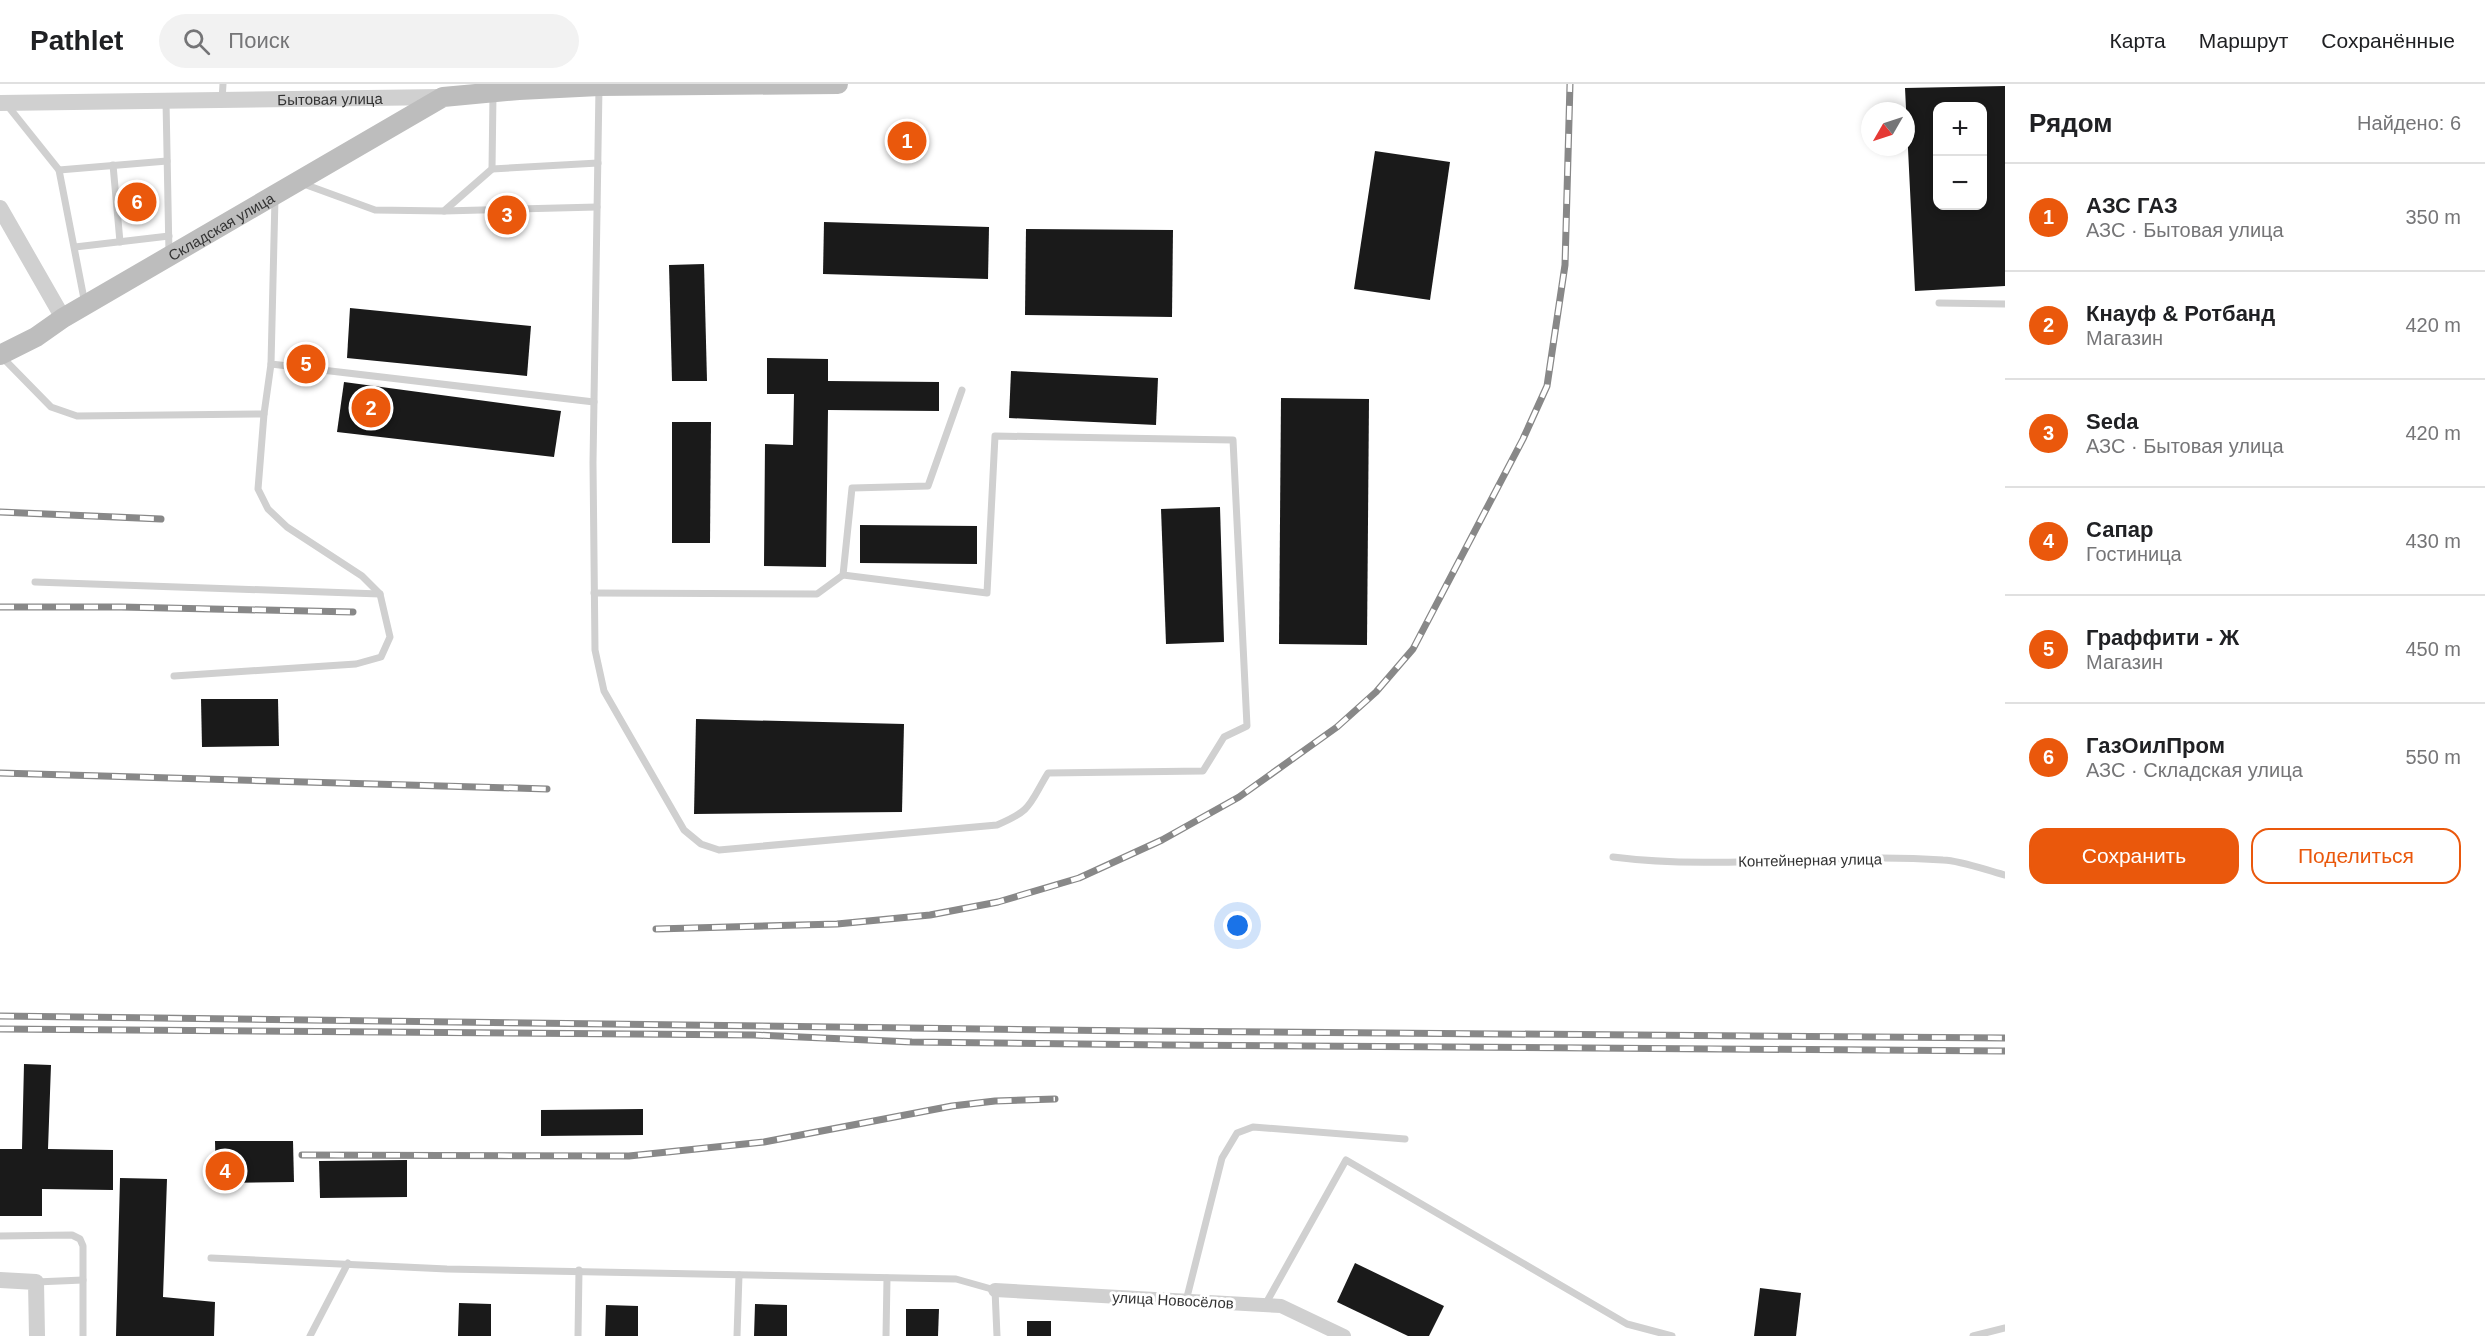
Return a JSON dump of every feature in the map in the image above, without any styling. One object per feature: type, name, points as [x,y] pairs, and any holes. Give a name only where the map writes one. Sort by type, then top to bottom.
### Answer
[{"type":"main road","name":"Бытовая улица","points":[[443,97],[519,87],[838,84]]},
{"type":"main road","name":"Складская улица","points":[[0,355],[36,337],[63,318],[443,97]]},
{"type":"street","name":"Бытовая улица","points":[[2,101],[166,101],[223,92],[443,97]]},
{"type":"street","points":[[0,208],[63,318]]},
{"type":"street","points":[[0,1280],[36,1282],[37,1336]]},
{"type":"street","name":"улица Новосёлов","points":[[995,1290],[1281,1306],[1344,1336]]},
{"type":"lane","points":[[594,592],[817,594],[843,575],[987,593],[995,436],[1233,440],[1247,726],[1224,737],[1203,771],[1048,773],[1028,808],[1017,817],[997,825],[719,850],[701,844],[684,830],[604,691],[595,650],[594,592],[594,402],[599,85]]},
{"type":"lane","points":[[492,169],[493,92]]},
{"type":"lane","points":[[2,101],[59,170],[86,305]]},
{"type":"lane","points":[[166,101],[169,257]]},
{"type":"lane","points":[[59,170],[167,161]]},
{"type":"lane","points":[[444,211],[492,169],[598,163]]},
{"type":"lane","points":[[113,165],[120,242]]},
{"type":"lane","points":[[298,183],[375,210],[444,211],[597,207]]},
{"type":"lane","points":[[174,676],[356,664],[381,657],[390,638],[380,594],[362,576],[287,526],[268,509],[258,489],[271,364],[275,196]]},
{"type":"lane","points":[[75,247],[169,236]]},
{"type":"lane","points":[[1939,303],[2005,304]]},
{"type":"lane","points":[[0,355],[51,407],[77,416],[264,414]]},
{"type":"lane","points":[[271,364],[594,402]]},
{"type":"lane","points":[[843,575],[852,489],[928,486],[962,390]]},
{"type":"lane","points":[[35,582],[380,594]]},
{"type":"lane","name":"Контейнерная улица","points":[[1613,857],[1654,862],[1819,858],[1945,860],[2005,875]]},
{"type":"lane","points":[[1186,1301],[1222,1158],[1237,1133],[1254,1127],[1405,1139]]},
{"type":"lane","points":[[1265,1305],[1346,1160],[1627,1324],[1672,1336]]},
{"type":"lane","points":[[0,1236],[72,1234],[80,1239],[83,1246],[83,1336]]},
{"type":"lane","points":[[211,1258],[447,1269],[956,1279],[995,1290],[997,1336]]},
{"type":"lane","points":[[310,1336],[348,1263]]},
{"type":"lane","points":[[578,1336],[579,1270]]},
{"type":"lane","points":[[737,1336],[739,1275]]},
{"type":"lane","points":[[886,1336],[887,1278]]},
{"type":"lane","points":[[36,1282],[83,1280]]},
{"type":"lane","points":[[1973,1336],[2005,1328]]},
{"type":"building","points":[[2005,86],[2005,286],[1915,291],[1908,156],[1915,156],[1915,102],[1906,102],[1905,88]]},
{"type":"building","points":[[1375,151],[1450,162],[1430,300],[1354,289]]},
{"type":"building","points":[[824,222],[989,227],[988,279],[823,274]]},
{"type":"building","points":[[1026,229],[1173,230],[1172,317],[1025,315]]},
{"type":"building","points":[[704,264],[707,381],[672,381],[669,265]]},
{"type":"building","points":[[350,308],[531,326],[527,376],[347,358]]},
{"type":"building","points":[[767,358],[828,359],[828,381],[939,382],[939,411],[828,410],[826,567],[764,566],[765,444],[793,445],[794,394],[767,394]]},
{"type":"building","points":[[1011,371],[1158,378],[1156,425],[1009,418]]},
{"type":"building","points":[[344,382],[561,411],[554,457],[337,432]]},
{"type":"building","points":[[1281,398],[1369,399],[1367,645],[1279,644]]},
{"type":"building","points":[[672,422],[711,422],[710,543],[672,543]]},
{"type":"building","points":[[1220,507],[1224,642],[1166,644],[1161,509]]},
{"type":"building","points":[[860,525],[977,526],[977,564],[860,563]]},
{"type":"building","points":[[201,699],[278,699],[279,746],[202,747]]},
{"type":"building","points":[[696,719],[904,724],[902,812],[694,814]]},
{"type":"building","points":[[24,1064],[51,1065],[48,1149],[113,1150],[113,1190],[42,1189],[42,1216],[0,1216],[0,1149],[22,1149]]},
{"type":"building","points":[[643,1109],[643,1135],[541,1136],[541,1110]]},
{"type":"building","points":[[215,1141],[293,1141],[294,1182],[216,1183]]},
{"type":"building","points":[[407,1160],[407,1197],[320,1198],[319,1161]]},
{"type":"building","points":[[120,1178],[167,1179],[163,1297],[215,1302],[214,1336],[116,1336]]},
{"type":"building","points":[[1355,1263],[1444,1306],[1429,1336],[1408,1336],[1337,1302]]},
{"type":"building","points":[[1760,1288],[1801,1293],[1796,1336],[1754,1336]]},
{"type":"building","points":[[459,1303],[491,1304],[491,1336],[458,1336]]},
{"type":"building","points":[[755,1304],[787,1305],[787,1336],[754,1336]]},
{"type":"building","points":[[606,1305],[638,1306],[638,1336],[605,1336]]},
{"type":"building","points":[[906,1309],[939,1309],[938,1336],[906,1336]]},
{"type":"building","points":[[1027,1321],[1051,1321],[1051,1336],[1027,1336]]},
{"type":"railway","points":[[656,929],[837,924],[930,915],[998,902],[1079,878],[1162,840],[1239,797],[1337,727],[1376,692],[1413,649],[1523,439],[1547,386],[1565,265],[1570,84]]},
{"type":"railway","points":[[0,512],[161,519]]},
{"type":"railway","points":[[0,607],[353,612]]},
{"type":"railway","points":[[0,773],[547,789]]},
{"type":"railway","points":[[0,1016],[1139,1031],[2005,1038]]},
{"type":"railway","points":[[0,1029],[754,1035],[912,1042],[1168,1045],[2005,1051]]},
{"type":"railway","points":[[302,1155],[629,1156],[764,1142],[952,1106],[995,1101],[1055,1099]]},
{"type":"place","name":"АЗС ГАЗ","points":[[907,141]]},
{"type":"place","name":"ГазОилПром","points":[[137,202]]},
{"type":"place","name":"Seda","points":[[507,215]]},
{"type":"place","name":"Граффити - Ж","points":[[306,364]]},
{"type":"place","name":"Кнауф & Ротбанд","points":[[371,408]]},
{"type":"place","name":"Сапар","points":[[225,1171]]}]
